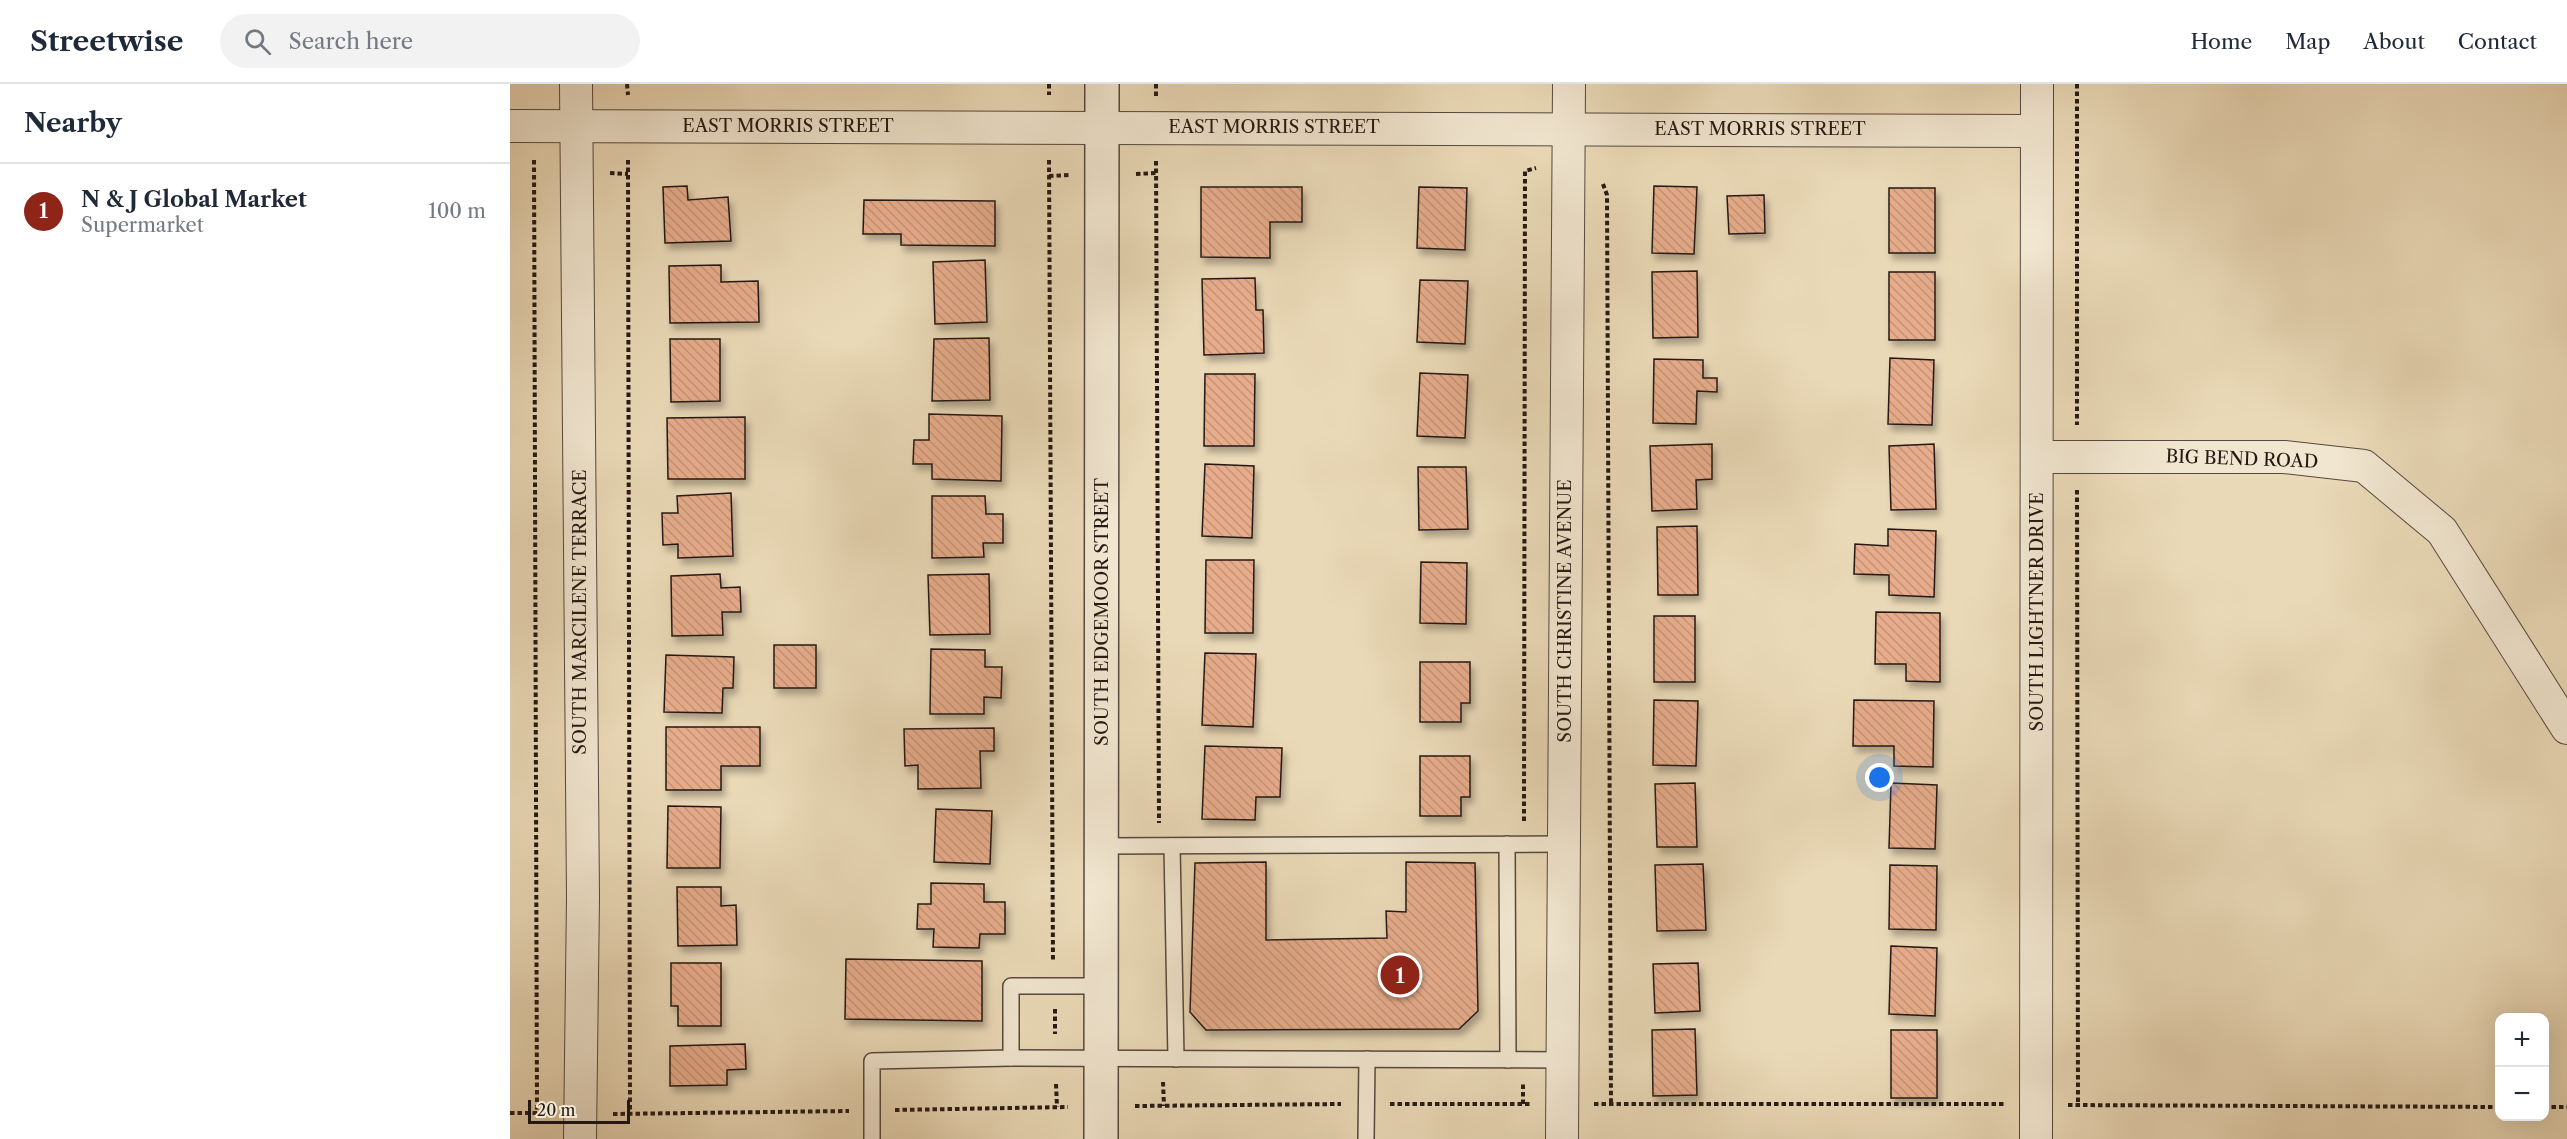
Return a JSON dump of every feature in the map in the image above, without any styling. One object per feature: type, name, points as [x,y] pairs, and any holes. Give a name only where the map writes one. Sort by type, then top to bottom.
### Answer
[{"type":"street","name":"SOUTH MARCILENE TERRACE","points":[[576,84],[583,897],[580,1126]]},
{"type":"street","name":"SOUTH EDGEMOOR STREET","points":[[1101,1139],[1102,84]]},
{"type":"street","name":"SOUTH CHRISTINE AVENUE","points":[[1562,1139],[1569,84]]},
{"type":"street","name":"SOUTH LIGHTNER DRIVE","points":[[2036,1139],[2037,84]]},
{"type":"street","name":"EAST MORRIS STREET","points":[[522,126],[1156,126],[2037,131]]},
{"type":"street","name":"BIG BEND ROAD","points":[[2037,457],[2284,457],[2364,466],[2442,531],[2567,728]]},
{"type":"lane","points":[[1507,844],[1508,1060]]},
{"type":"lane","points":[[1102,846],[1563,844]]},
{"type":"lane","points":[[1166,846],[1169,1059]]},
{"type":"lane","points":[[1011,1058],[1011,986],[1102,986]]},
{"type":"lane","points":[[872,1139],[872,1061],[1011,1058],[1562,1060]]},
{"type":"lane","points":[[1366,1139],[1367,1059]]},
{"type":"path","points":[[627,84],[630,1114]]},
{"type":"path","points":[[1049,84],[1054,986],[1057,1107]]},
{"type":"path","points":[[1156,84],[1166,846]]},
{"type":"path","points":[[2077,84],[2078,1105]]},
{"type":"path","points":[[522,126],[537,1113]]},
{"type":"path","points":[[1164,1106],[1169,1059]]},
{"type":"path","points":[[510,1113],[537,1113],[580,1126],[630,1114],[1057,1107],[1366,1104],[2495,1107]]},
{"type":"path","points":[[2549,1107],[2567,1107]]},
{"type":"building","points":[[687,186],[688,200],[728,197],[731,241],[665,243],[663,187]]},
{"type":"building","points":[[1654,186],[1697,187],[1694,254],[1652,253]]},
{"type":"building","points":[[1201,187],[1302,187],[1302,222],[1270,222],[1270,258],[1201,257]]},
{"type":"building","points":[[1419,187],[1467,188],[1465,250],[1417,248]]},
{"type":"building","points":[[1889,188],[1935,188],[1935,253],[1889,253]]},
{"type":"building","points":[[1764,195],[1765,233],[1729,234],[1727,196]]},
{"type":"building","points":[[864,200],[995,201],[995,246],[901,245],[901,234],[863,234]]},
{"type":"building","points":[[985,260],[987,322],[935,324],[933,262]]},
{"type":"building","points":[[721,265],[721,282],[758,281],[759,322],[670,323],[669,266]]},
{"type":"building","points":[[1697,271],[1698,337],[1653,338],[1652,272]]},
{"type":"building","points":[[1889,272],[1935,272],[1935,340],[1889,340]]},
{"type":"building","points":[[1255,278],[1256,310],[1263,310],[1264,353],[1204,355],[1202,279]]},
{"type":"building","points":[[1420,280],[1468,281],[1465,344],[1417,342]]},
{"type":"building","points":[[989,338],[990,400],[932,401],[934,339]]},
{"type":"building","points":[[670,339],[720,339],[720,401],[671,402]]},
{"type":"building","points":[[1890,358],[1934,360],[1932,425],[1888,424]]},
{"type":"building","points":[[1654,359],[1703,360],[1703,378],[1717,378],[1717,392],[1697,391],[1696,424],[1653,423]]},
{"type":"building","points":[[1420,373],[1468,375],[1465,438],[1417,436]]},
{"type":"building","points":[[1205,374],[1255,374],[1254,446],[1204,446]]},
{"type":"building","points":[[929,414],[1002,416],[1001,481],[932,479],[932,464],[913,464],[914,440],[929,440]]},
{"type":"building","points":[[745,417],[745,479],[668,479],[667,418]]},
{"type":"building","points":[[1712,444],[1712,479],[1696,480],[1697,509],[1652,511],[1650,446]]},
{"type":"building","points":[[1934,444],[1936,509],[1891,510],[1889,446]]},
{"type":"building","points":[[1205,464],[1254,466],[1252,538],[1202,536]]},
{"type":"building","points":[[1418,467],[1466,467],[1468,529],[1419,530]]},
{"type":"building","points":[[731,493],[733,556],[678,558],[678,544],[663,545],[662,513],[678,513],[677,496]]},
{"type":"building","points":[[932,496],[985,496],[986,514],[1003,514],[1003,543],[983,543],[984,557],[932,558]]},
{"type":"building","points":[[1697,526],[1698,595],[1658,595],[1657,527]]},
{"type":"building","points":[[1888,529],[1936,531],[1934,597],[1889,595],[1889,575],[1854,574],[1855,544],[1888,546]]},
{"type":"building","points":[[1206,560],[1254,560],[1253,633],[1205,633]]},
{"type":"building","points":[[1421,562],[1467,563],[1466,624],[1420,623]]},
{"type":"building","points":[[720,574],[721,588],[740,587],[741,612],[722,612],[723,635],[672,636],[671,576]]},
{"type":"building","points":[[989,574],[990,634],[930,635],[928,575]]},
{"type":"building","points":[[1876,612],[1940,613],[1940,682],[1906,681],[1906,664],[1875,664]]},
{"type":"building","points":[[1654,616],[1695,616],[1695,682],[1654,682]]},
{"type":"building","points":[[774,645],[816,645],[816,688],[774,688]]},
{"type":"building","points":[[931,649],[985,650],[985,667],[1002,667],[1001,698],[984,697],[984,714],[930,714]]},
{"type":"building","points":[[1205,653],[1256,654],[1253,727],[1202,725]]},
{"type":"building","points":[[666,655],[734,657],[733,688],[723,688],[722,713],[664,712]]},
{"type":"building","points":[[1420,662],[1470,662],[1470,703],[1461,703],[1461,722],[1420,722]]},
{"type":"building","points":[[1654,700],[1698,701],[1696,766],[1653,765]]},
{"type":"building","points":[[1854,700],[1934,701],[1933,767],[1894,766],[1894,746],[1853,746]]},
{"type":"building","points":[[666,727],[760,727],[760,766],[721,766],[721,790],[666,790]]},
{"type":"building","points":[[994,728],[994,751],[980,751],[981,788],[918,789],[918,765],[905,766],[904,729]]},
{"type":"building","points":[[1205,746],[1282,748],[1280,797],[1256,797],[1255,820],[1202,819]]},
{"type":"building","points":[[1420,756],[1470,756],[1470,797],[1461,797],[1461,816],[1420,816]]},
{"type":"building","points":[[1695,783],[1697,847],[1657,847],[1655,784]]},
{"type":"building","points":[[1891,783],[1937,785],[1935,849],[1889,848]]},
{"type":"building","points":[[668,806],[721,807],[720,868],[667,868]]},
{"type":"building","points":[[936,809],[992,811],[990,864],[934,862]]},
{"type":"building","points":[[1266,862],[1266,940],[1387,938],[1386,911],[1406,912],[1406,862],[1475,863],[1478,1011],[1459,1029],[1206,1030],[1190,1012],[1195,863]]},
{"type":"building","points":[[1703,864],[1706,930],[1657,931],[1655,865]]},
{"type":"building","points":[[1890,865],[1937,866],[1936,930],[1889,929]]},
{"type":"building","points":[[931,883],[984,884],[984,902],[1005,902],[1005,934],[980,934],[979,948],[933,947],[934,929],[917,929],[918,904],[931,904]]},
{"type":"building","points":[[677,887],[721,887],[721,906],[736,905],[737,945],[678,946]]},
{"type":"building","points":[[1891,946],[1937,948],[1935,1016],[1889,1014]]},
{"type":"building","points":[[846,959],[982,961],[982,1021],[845,1019]]},
{"type":"building","points":[[671,963],[721,963],[721,1026],[678,1026],[678,1006],[671,1006]]},
{"type":"building","points":[[1698,963],[1700,1011],[1655,1013],[1653,964]]},
{"type":"building","points":[[1695,1029],[1697,1095],[1653,1096],[1652,1030]]},
{"type":"building","points":[[1891,1030],[1937,1030],[1937,1098],[1891,1098]]},
{"type":"building","points":[[745,1044],[746,1069],[727,1070],[727,1085],[670,1086],[670,1046]]},
{"type":"place","name":"N & J Global Market","points":[[1400,975]]}]
